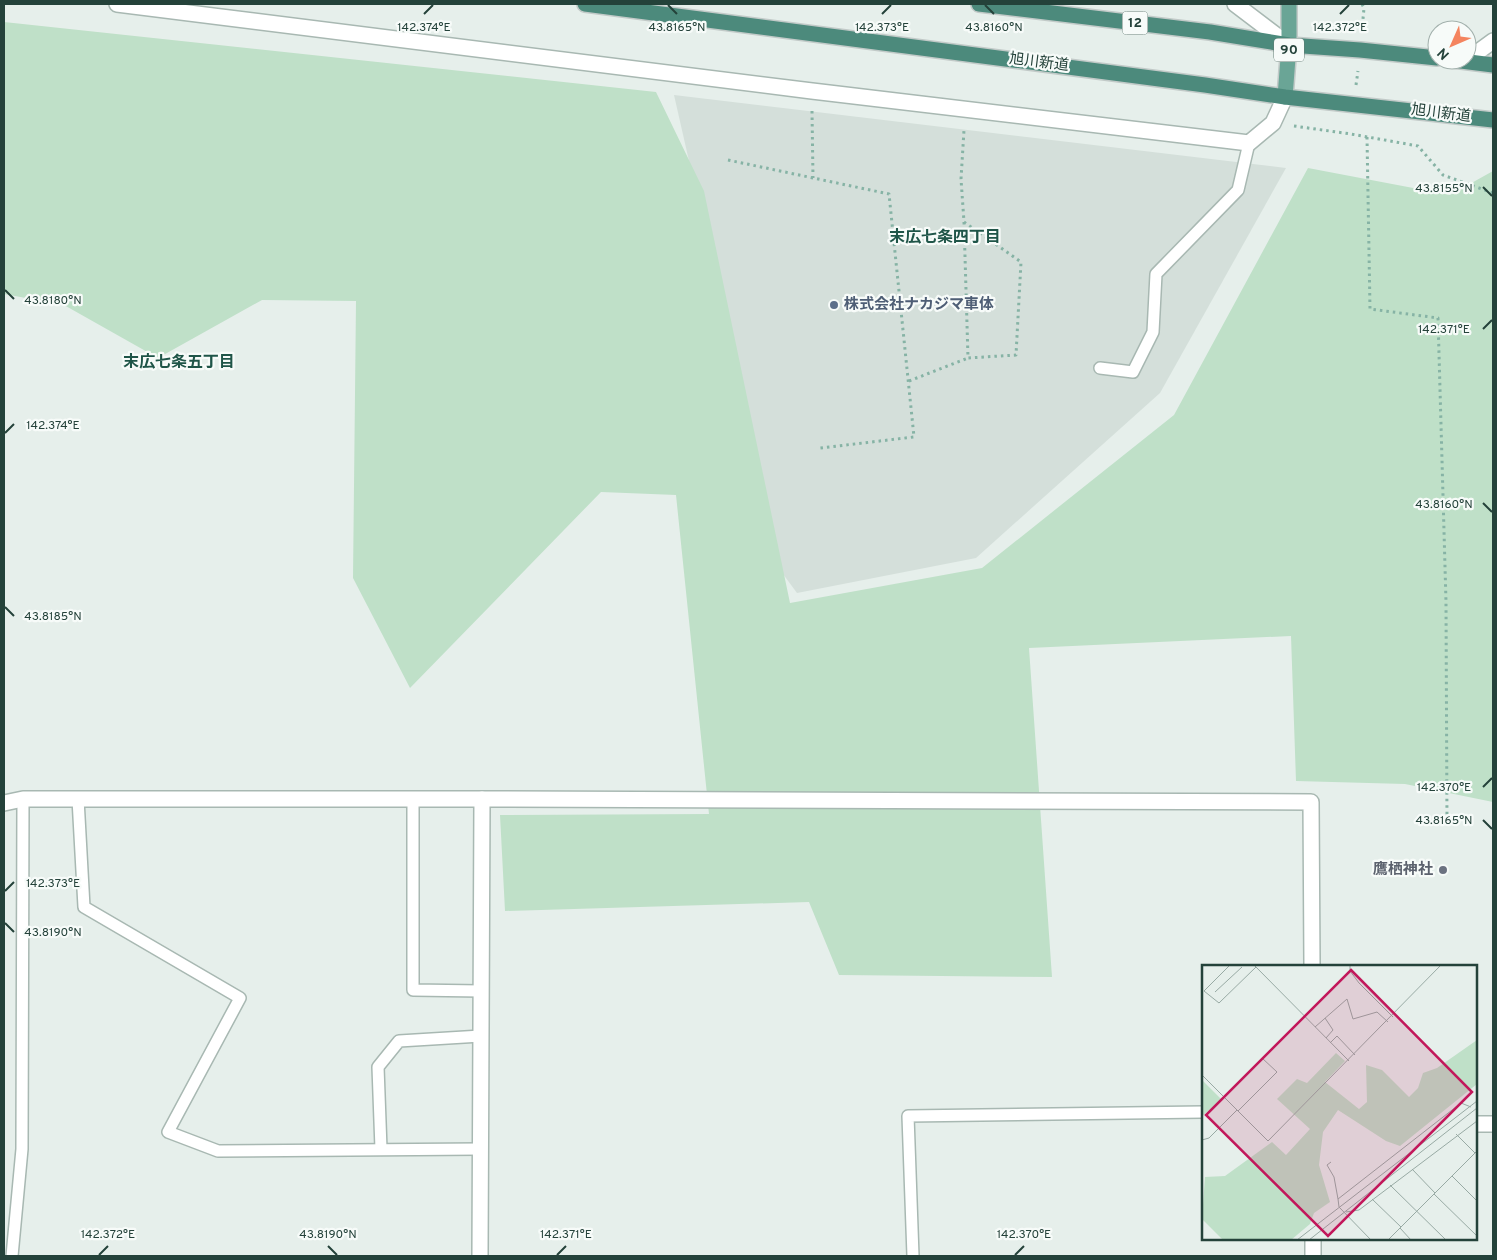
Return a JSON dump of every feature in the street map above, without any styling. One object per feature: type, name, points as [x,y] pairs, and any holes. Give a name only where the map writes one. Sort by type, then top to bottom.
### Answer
[{"type":"highway","name":"旭川新道","points":[[585,4],[1185,82],[1285,97],[1493,120]]},
{"type":"highway","name":"12","points":[[980,4],[1210,32],[1289,45],[1427,57]]},
{"type":"highway","points":[[1477,62],[1493,65]]},
{"type":"main road","name":"90","points":[[1285,97],[1289,45],[1289,4]]},
{"type":"street","points":[[117,4],[812,91],[1249,143],[1272,123],[1285,97]]},
{"type":"street","points":[[1235,4],[1289,45]]},
{"type":"street","points":[[1477,51],[1493,41]]},
{"type":"street","points":[[4,804],[23,799],[1311,802],[1312,965]]},
{"type":"street","points":[[480,1256],[482,799]]},
{"type":"street","points":[[1477,1124],[1493,1124]]},
{"type":"street","points":[[1313,1240],[1313,1256]]},
{"type":"lane","points":[[1100,368],[1133,372],[1153,332],[1156,274],[1238,190],[1249,143]]},
{"type":"lane","points":[[12,1256],[22,1149],[23,799]]},
{"type":"lane","points":[[78,799],[84,907],[240,998],[168,1132],[218,1151],[480,1149]]},
{"type":"lane","points":[[413,799],[413,990],[481,991]]},
{"type":"lane","points":[[381,1149],[378,1068],[399,1041],[481,1036]]},
{"type":"lane","points":[[913,1256],[908,1116],[1202,1112]]},
{"type":"path","points":[[812,91],[813,178]]},
{"type":"path","points":[[966,109],[961,179],[968,358]]},
{"type":"path","points":[[1367,137],[1370,309],[1438,318],[1446,602],[1447,823]]},
{"type":"path","points":[[1418,146],[1443,175],[1493,193]]},
{"type":"path","points":[[728,160],[889,194],[914,437],[820,448]]},
{"type":"path","points":[[908,381],[968,358],[1016,355],[1021,262],[964,222]]},
{"type":"shaded area","points":[[674,95],[1286,168],[1160,393],[976,558],[797,593],[783,574]]},
{"type":"green space","points":[[4,22],[656,92],[704,191],[790,603],[982,568],[1174,415],[1308,168],[1450,195],[1493,171],[1493,802],[1405,784],[1296,781],[1291,636],[1029,648],[1052,977],[839,975],[809,902],[505,911],[500,815],[709,814],[676,495],[601,492],[410,688],[353,578],[356,301],[262,300],[158,358],[64,305],[4,294]]},
{"type":"place","name":"株式会社ナカジマ車体","points":[[834,305]]},
{"type":"place","name":"鷹栖神社","points":[[1443,870]]},
{"type":"district","name":"末広七条四丁目","points":[[945,238]]},
{"type":"district","name":"末広七条五丁目","points":[[179,363]]}]
